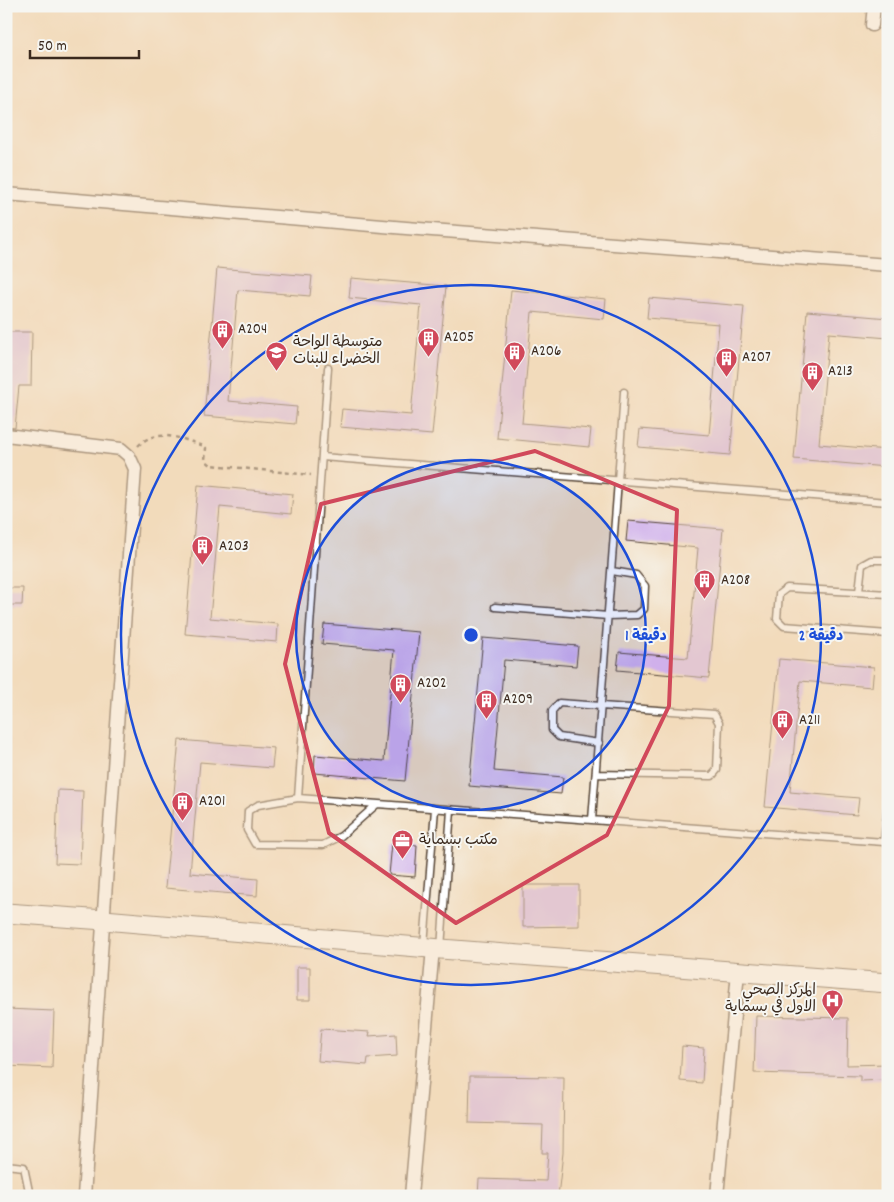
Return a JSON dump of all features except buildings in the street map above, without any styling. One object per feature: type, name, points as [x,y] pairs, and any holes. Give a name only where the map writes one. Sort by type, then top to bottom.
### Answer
[{"type":"street","points":[[872,25],[874,6]]},
{"type":"street","points":[[6,194],[416,229],[888,265]]},
{"type":"street","points":[[6,435],[121,449],[129,456],[135,470],[84,1196]]},
{"type":"street","points":[[6,913],[888,983]]},
{"type":"street","points":[[411,1196],[433,948]]},
{"type":"street","points":[[717,1196],[738,972]]},
{"type":"lane","points":[[298,798],[328,368]]},
{"type":"lane","points":[[592,820],[624,392]]},
{"type":"lane","points":[[322,457],[888,502]]},
{"type":"lane","points":[[858,592],[862,565],[872,560],[888,560]]},
{"type":"lane","points":[[495,607],[608,616],[637,615],[644,609],[645,586],[636,575],[612,571]]},
{"type":"lane","points":[[888,594],[787,588],[779,594],[777,619],[784,626],[888,634]]},
{"type":"lane","points":[[596,774],[712,776],[717,770],[719,723],[714,714],[559,703],[552,710],[552,730],[559,737],[599,743]]},
{"type":"lane","points":[[376,804],[341,836],[323,845],[255,844],[247,830],[248,811],[258,805],[298,798],[884,842],[888,802]]},
{"type":"lane","points":[[433,948],[435,809]]},
{"type":"lane","points":[[433,948],[451,810]]},
{"type":"lane","points":[[6,1165],[24,1166],[30,1196]]},
{"type":"path","points":[[129,456],[140,443],[153,436],[169,436],[204,446],[206,448],[205,460],[211,465],[320,475]]},
{"type":"highlighted area","points":[[535,451],[677,510],[669,706],[607,835],[456,923],[329,833],[285,664],[321,504]]},
{"type":"place","name":"A204","points":[[222,349]]},
{"type":"place","name":"A205","points":[[428,357]]},
{"type":"place","name":"متوسطة الواحة الخضراء للبنات","points":[[277,371]]},
{"type":"place","name":"A206","points":[[515,371]]},
{"type":"place","name":"A207","points":[[726,377]]},
{"type":"place","name":"A213","points":[[812,391]]},
{"type":"place","name":"A203","points":[[203,566]]},
{"type":"place","name":"A208","points":[[705,600]]},
{"type":"place","name":"A202","points":[[401,703]]},
{"type":"place","name":"A209","points":[[487,719]]},
{"type":"place","name":"A211","points":[[783,740]]},
{"type":"place","name":"A201","points":[[183,821]]},
{"type":"place","name":"مكتب بسماية","points":[[403,860]]},
{"type":"place","name":"المركز الصحي الاول في بسماية","points":[[832,1019]]}]
